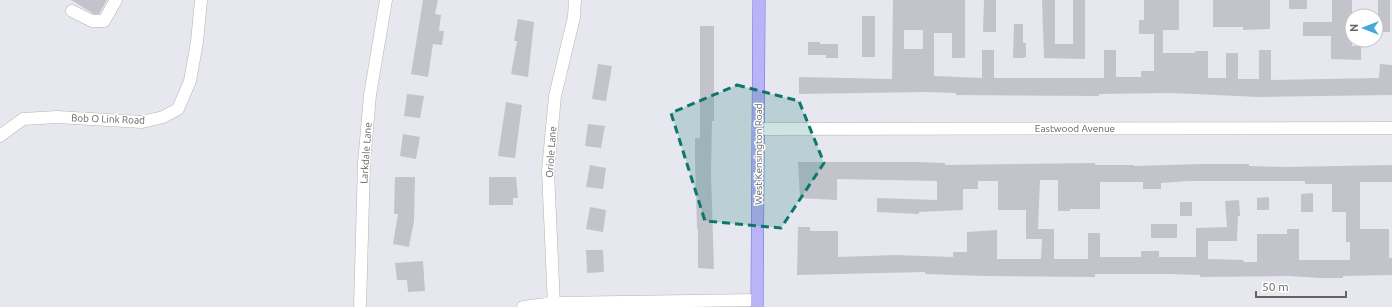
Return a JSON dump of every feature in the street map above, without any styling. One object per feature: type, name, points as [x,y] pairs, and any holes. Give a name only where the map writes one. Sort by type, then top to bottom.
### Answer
[{"type":"main road","name":"West Kensington Road","points":[[757,304],[759,0]]},
{"type":"street","points":[[72,11],[92,20],[104,21],[116,0]]},
{"type":"street","name":"Bob O Link Road","points":[[0,136],[23,119],[57,117],[142,122],[163,118],[178,109],[190,81],[197,42],[201,0]]},
{"type":"street","name":"Larkdale Lane","points":[[360,307],[364,163],[370,95],[386,0]]},
{"type":"street","name":"Oriole Lane","points":[[554,305],[548,170],[555,96],[574,17],[575,0]]},
{"type":"street","name":"Eastwood Avenue","points":[[758,129],[1392,128]]},
{"type":"street","points":[[523,307],[554,305],[757,304]]},
{"type":"highlighted area","points":[[737,85],[799,101],[824,163],[781,228],[705,221],[671,113]]},
{"type":"building","points":[[71,0],[107,0],[99,14],[94,14]]},
{"type":"building","points":[[423,0],[438,0],[435,14],[441,15],[439,31],[444,31],[442,45],[433,44],[428,77],[411,74]]},
{"type":"building","points":[[893,0],[965,0],[965,58],[952,58],[952,33],[934,33],[934,76],[982,78],[982,50],[994,50],[994,78],[1104,78],[1104,50],[1116,50],[1116,77],[1141,77],[1141,71],[1154,71],[1154,34],[1139,34],[1139,20],[1144,20],[1144,0],[1179,0],[1179,30],[1163,30],[1163,53],[1195,53],[1195,51],[1208,51],[1208,78],[1226,78],[1226,53],[1238,53],[1238,79],[1259,79],[1259,50],[1271,50],[1271,80],[1379,78],[1380,64],[1392,65],[1392,95],[1260,97],[1170,93],[1099,94],[1099,96],[956,95],[956,93],[925,92],[799,94],[799,77],[892,79]],"holes":[[[904,30],[923,30],[923,49],[904,49]]]},
{"type":"building","points":[[984,0],[996,0],[996,32],[983,32]]},
{"type":"building","points":[[1042,0],[1055,0],[1055,44],[1073,44],[1073,0],[1085,0],[1085,59],[1044,58]]},
{"type":"building","points":[[1213,0],[1270,0],[1270,29],[1243,30],[1243,27],[1213,27]]},
{"type":"building","points":[[1289,0],[1307,0],[1307,9],[1289,9]]},
{"type":"building","points":[[1332,0],[1352,0],[1352,8],[1344,8],[1344,48],[1361,48],[1361,60],[1331,59],[1331,36],[1303,36],[1303,22],[1332,22]]},
{"type":"building","points":[[1378,0],[1390,0],[1390,32],[1384,32],[1384,8],[1378,8]]},
{"type":"building","points":[[862,16],[875,16],[875,57],[862,57]]},
{"type":"building","points":[[518,19],[534,22],[528,77],[511,74],[517,41],[514,41]]},
{"type":"building","points":[[1014,24],[1023,24],[1023,43],[1026,43],[1026,57],[1013,58]]},
{"type":"building","points":[[700,26],[714,26],[714,121],[712,121],[711,174],[714,269],[698,268],[695,138],[700,138]]},
{"type":"building","points":[[808,42],[838,44],[838,58],[826,58],[826,55],[808,55]]},
{"type":"building","points":[[598,64],[612,66],[606,101],[592,99]]},
{"type":"building","points":[[407,94],[424,96],[420,118],[404,116]]},
{"type":"building","points":[[506,102],[522,105],[515,158],[498,156]]},
{"type":"building","points":[[588,124],[605,126],[601,148],[585,146]]},
{"type":"building","points":[[403,134],[420,137],[416,159],[400,156]]},
{"type":"building","points":[[798,162],[915,162],[945,163],[945,165],[1095,163],[1095,165],[1134,166],[1249,164],[1249,166],[1283,167],[1392,165],[1392,182],[1360,182],[1360,229],[1389,229],[1389,258],[1392,258],[1392,275],[1320,278],[1289,276],[1200,277],[1200,275],[1169,274],[1095,274],[1095,277],[985,276],[925,274],[925,272],[797,275],[798,227],[810,227],[810,231],[838,231],[838,257],[895,255],[953,257],[953,252],[967,252],[967,232],[997,230],[997,259],[1041,259],[1042,239],[1026,239],[1026,210],[998,210],[998,181],[978,181],[978,189],[963,189],[963,210],[919,212],[919,214],[877,212],[877,198],[937,200],[937,181],[837,179],[837,200],[800,198]],"holes":[[[1040,180],[1058,180],[1058,211],[1070,211],[1070,209],[1100,209],[1100,182],[1143,182],[1143,189],[1161,189],[1161,183],[1189,181],[1305,181],[1305,184],[1332,184],[1332,212],[1346,212],[1346,242],[1350,242],[1350,260],[1299,260],[1299,229],[1287,229],[1287,234],[1257,234],[1257,262],[1208,259],[1208,241],[1237,241],[1238,216],[1240,216],[1239,200],[1225,201],[1227,227],[1196,228],[1196,257],[1159,257],[1159,251],[1141,251],[1141,257],[1100,257],[1100,233],[1088,233],[1088,259],[1054,259],[1054,229],[1038,229]]]},
{"type":"building","points":[[590,165],[606,168],[603,189],[586,187]]},
{"type":"building","points":[[395,177],[415,177],[414,221],[409,247],[393,244],[398,214],[394,214]]},
{"type":"building","points":[[489,177],[516,177],[518,198],[513,198],[513,205],[489,205]]},
{"type":"building","points":[[1313,193],[1313,212],[1301,212],[1301,194]]},
{"type":"building","points":[[1269,197],[1269,210],[1257,210],[1257,198]]},
{"type":"building","points":[[1180,202],[1192,202],[1192,216],[1180,216]]},
{"type":"building","points":[[590,207],[606,210],[603,232],[586,229]]},
{"type":"building","points":[[1151,224],[1177,224],[1177,238],[1151,238]]},
{"type":"building","points":[[586,250],[603,250],[604,272],[587,273]]},
{"type":"building","points":[[423,261],[425,291],[408,292],[407,280],[397,280],[395,263]]}]
